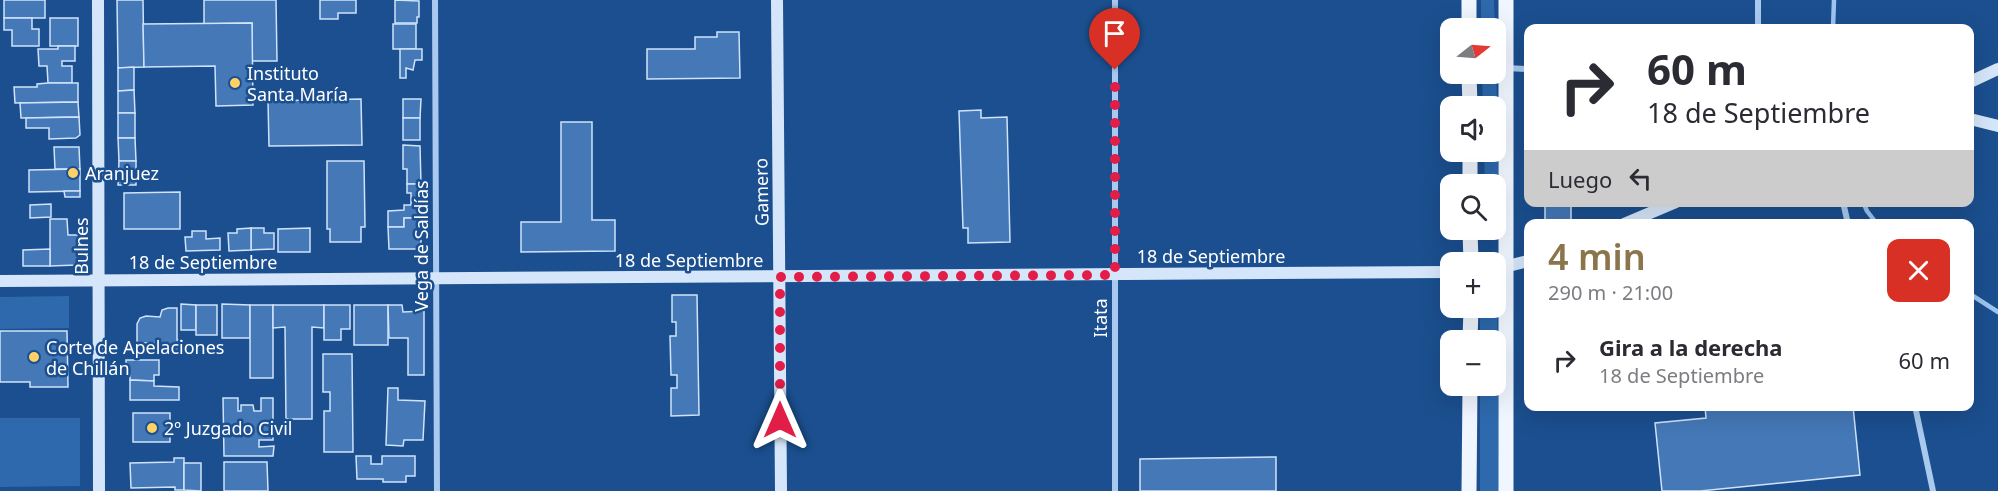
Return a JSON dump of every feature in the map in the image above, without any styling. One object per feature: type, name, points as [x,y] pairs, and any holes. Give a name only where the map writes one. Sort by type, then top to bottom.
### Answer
[{"type":"main road","points":[[1469,0],[1469,18]]},
{"type":"main road","points":[[1506,0],[1506,18]]},
{"type":"main road","points":[[1500,252],[1506,84]]},
{"type":"main road","points":[[1501,318],[1506,491]]},
{"type":"main road","points":[[1469,491],[1470,396]]},
{"type":"street","name":"Bulnes","points":[[98,0],[99,491]]},
{"type":"street","name":"Vega de Saldías","points":[[435,0],[437,491]]},
{"type":"street","name":"Gamero","points":[[777,0],[781,491]]},
{"type":"street","name":"Itata","points":[[1115,0],[1116,491]]},
{"type":"street","points":[[1758,0],[1758,24]]},
{"type":"street","points":[[1506,68],[1524,69]]},
{"type":"street","points":[[1974,80],[1998,69]]},
{"type":"street","points":[[1974,120],[1998,126]]},
{"type":"street","points":[[1636,219],[1664,207]]},
{"type":"street","points":[[1506,266],[1524,262]]},
{"type":"street","name":"18 de Septiembre","points":[[0,281],[1440,272]]},
{"type":"street","points":[[1916,411],[1933,491]]},
{"type":"shaded area","points":[[1481,0],[1494,0],[1495,18],[1481,18]]},
{"type":"shaded area","points":[[1482,84],[1497,84],[1497,96],[1483,96]]},
{"type":"shaded area","points":[[1484,162],[1498,162],[1498,174],[1485,174]]},
{"type":"shaded area","points":[[69,296],[69,328],[0,329],[0,297]]},
{"type":"shaded area","points":[[1480,318],[1497,318],[1497,330],[1480,330]]},
{"type":"shaded area","points":[[1480,396],[1498,396],[1499,491],[1480,491]]},
{"type":"shaded area","points":[[0,418],[80,418],[80,486],[0,487]]},
{"type":"building","points":[[4,0],[45,0],[45,18],[4,18]]},
{"type":"building","points":[[117,0],[143,0],[144,67],[118,68]]},
{"type":"building","points":[[204,0],[276,0],[277,61],[252,61],[252,23],[204,24]]},
{"type":"building","points":[[320,0],[356,0],[356,13],[338,13],[338,19],[320,19]]},
{"type":"building","points":[[395,0],[419,1],[417,23],[395,23]]},
{"type":"building","points":[[4,18],[32,18],[32,29],[39,29],[39,46],[12,46],[12,30],[4,30]]},
{"type":"building","points":[[50,18],[78,18],[78,46],[50,46]]},
{"type":"building","points":[[252,23],[253,105],[216,106],[215,66],[144,67],[143,24]]},
{"type":"building","points":[[393,24],[416,24],[416,49],[393,49]]},
{"type":"building","points":[[717,32],[739,32],[740,78],[647,79],[647,49],[695,49],[695,37],[717,37]]},
{"type":"building","points":[[58,46],[75,46],[75,61],[62,61],[62,66],[72,66],[72,83],[48,83],[47,66],[39,66],[38,49],[58,49]]},
{"type":"building","points":[[400,49],[422,49],[422,60],[415,60],[413,70],[406,68],[406,78],[400,78]]},
{"type":"building","points":[[134,67],[134,90],[118,91],[118,68]]},
{"type":"building","points":[[78,83],[78,102],[15,103],[14,87],[37,87],[37,84]]},
{"type":"building","points":[[134,90],[135,113],[118,113],[118,91]]},
{"type":"building","points":[[361,99],[362,145],[269,146],[268,101]]},
{"type":"building","points":[[403,99],[421,99],[420,118],[403,118]]},
{"type":"building","points":[[78,102],[79,117],[21,118],[20,103]]},
{"type":"building","points":[[981,110],[981,118],[1007,117],[1010,242],[968,243],[968,228],[963,228],[959,111]]},
{"type":"building","points":[[118,113],[135,113],[135,138],[118,138]]},
{"type":"building","points":[[79,117],[80,135],[76,138],[49,139],[49,128],[26,128],[26,118]]},
{"type":"building","points":[[403,118],[420,118],[420,140],[403,140]]},
{"type":"building","points":[[561,122],[592,122],[592,220],[615,220],[615,251],[521,252],[521,222],[561,222]]},
{"type":"building","points":[[118,138],[135,138],[136,161],[119,161]]},
{"type":"building","points":[[403,145],[420,146],[421,184],[407,184],[407,169],[403,169]]},
{"type":"building","points":[[54,147],[79,147],[80,169],[55,169]]},
{"type":"building","points":[[119,161],[136,161],[136,185],[118,185]]},
{"type":"building","points":[[327,161],[364,161],[365,227],[361,227],[361,242],[330,242],[330,229],[327,229]]},
{"type":"building","points":[[80,169],[80,191],[29,192],[29,170]]},
{"type":"building","points":[[407,184],[421,184],[421,218],[404,218],[404,227],[388,227],[388,211],[404,210],[404,205],[411,205],[411,193],[407,193]]},
{"type":"building","points":[[64,191],[80,191],[80,197],[65,197]]},
{"type":"building","points":[[180,192],[180,229],[124,229],[124,193]]},
{"type":"building","points":[[51,204],[51,217],[30,218],[30,205]]},
{"type":"building","points":[[1545,207],[1571,207],[1571,219],[1545,219]]},
{"type":"building","points":[[404,218],[421,218],[421,245],[416,249],[389,249],[388,227],[404,227]]},
{"type":"building","points":[[50,219],[67,219],[68,235],[83,235],[84,260],[77,265],[50,266]]},
{"type":"building","points":[[251,228],[264,228],[264,233],[274,233],[274,249],[251,250]]},
{"type":"building","points":[[251,228],[251,250],[229,251],[228,233],[237,233],[237,229]]},
{"type":"building","points":[[310,228],[310,252],[278,252],[278,229]]},
{"type":"building","points":[[192,231],[206,231],[206,239],[220,238],[220,250],[186,251],[185,237],[192,237]]},
{"type":"building","points":[[50,249],[50,266],[23,266],[23,250]]},
{"type":"building","points":[[672,295],[697,295],[699,415],[671,416],[671,388],[677,388],[677,375],[671,375],[670,336],[676,336],[676,322],[672,322]]},
{"type":"building","points":[[181,304],[196,305],[196,330],[181,330]]},
{"type":"building","points":[[222,304],[250,305],[250,338],[222,338]]},
{"type":"building","points":[[196,305],[217,305],[217,335],[196,335]]},
{"type":"building","points":[[250,305],[273,305],[273,378],[250,378]]},
{"type":"building","points":[[273,305],[324,305],[324,328],[312,327],[312,419],[286,419],[285,327],[273,328]]},
{"type":"building","points":[[324,305],[350,305],[350,329],[341,329],[341,340],[324,340]]},
{"type":"building","points":[[354,305],[388,305],[388,345],[354,345]]},
{"type":"building","points":[[388,305],[402,305],[403,312],[424,311],[424,375],[408,375],[408,338],[389,338]]},
{"type":"building","points":[[177,308],[177,340],[183,340],[183,354],[155,354],[155,343],[137,343],[137,324],[140,318],[160,317],[162,310]]},
{"type":"building","name":"Corte de Apelaciones de Chillán","points":[[0,331],[67,331],[68,387],[30,387],[30,382],[0,382]]},
{"type":"building","points":[[323,354],[352,354],[353,452],[324,452],[324,411],[330,411],[330,392],[323,392]]},
{"type":"building","points":[[126,360],[159,360],[159,375],[154,375],[154,381],[130,380],[130,375],[126,375]]},
{"type":"building","points":[[130,380],[154,381],[154,386],[179,387],[179,400],[130,400]]},
{"type":"building","points":[[388,388],[398,388],[398,400],[425,401],[423,440],[404,440],[403,446],[386,445]]},
{"type":"building","points":[[223,398],[238,398],[238,411],[241,411],[241,405],[253,405],[254,411],[261,411],[261,398],[273,398],[273,440],[259,440],[259,447],[274,446],[273,456],[224,456]]},
{"type":"building","points":[[1705,411],[1854,411],[1860,475],[1700,491],[1662,491],[1655,423],[1706,418]]},
{"type":"building","name":"2º Juzgado Civil","points":[[133,413],[170,413],[170,442],[133,442]]},
{"type":"building","points":[[356,456],[371,456],[371,464],[382,464],[382,456],[415,456],[415,476],[406,476],[406,482],[357,479]]},
{"type":"building","points":[[1276,457],[1276,491],[1140,491],[1140,459]]},
{"type":"building","points":[[174,458],[184,458],[184,490],[175,490],[175,487],[131,488],[130,463],[174,462]]},
{"type":"building","points":[[224,462],[267,462],[268,491],[224,491]]},
{"type":"building","points":[[184,463],[201,463],[201,491],[184,490]]},
{"type":"waterway","points":[[1833,24],[1834,0]]},
{"type":"waterway","points":[[1865,207],[1873,219]]},
{"type":"waterway","points":[[1974,297],[1998,312]]},
{"type":"place","name":"Instituto Santa María","points":[[235,83]]},
{"type":"place","name":"Aranjuez","points":[[73,173]]},
{"type":"place","name":"Corte de Apelaciones de Chillán","points":[[34,357]]},
{"type":"place","name":"2º Juzgado Civil","points":[[152,428]]},
{"type":"route","points":[[780,420],[780,277],[1115,275],[1115,70]]}]
